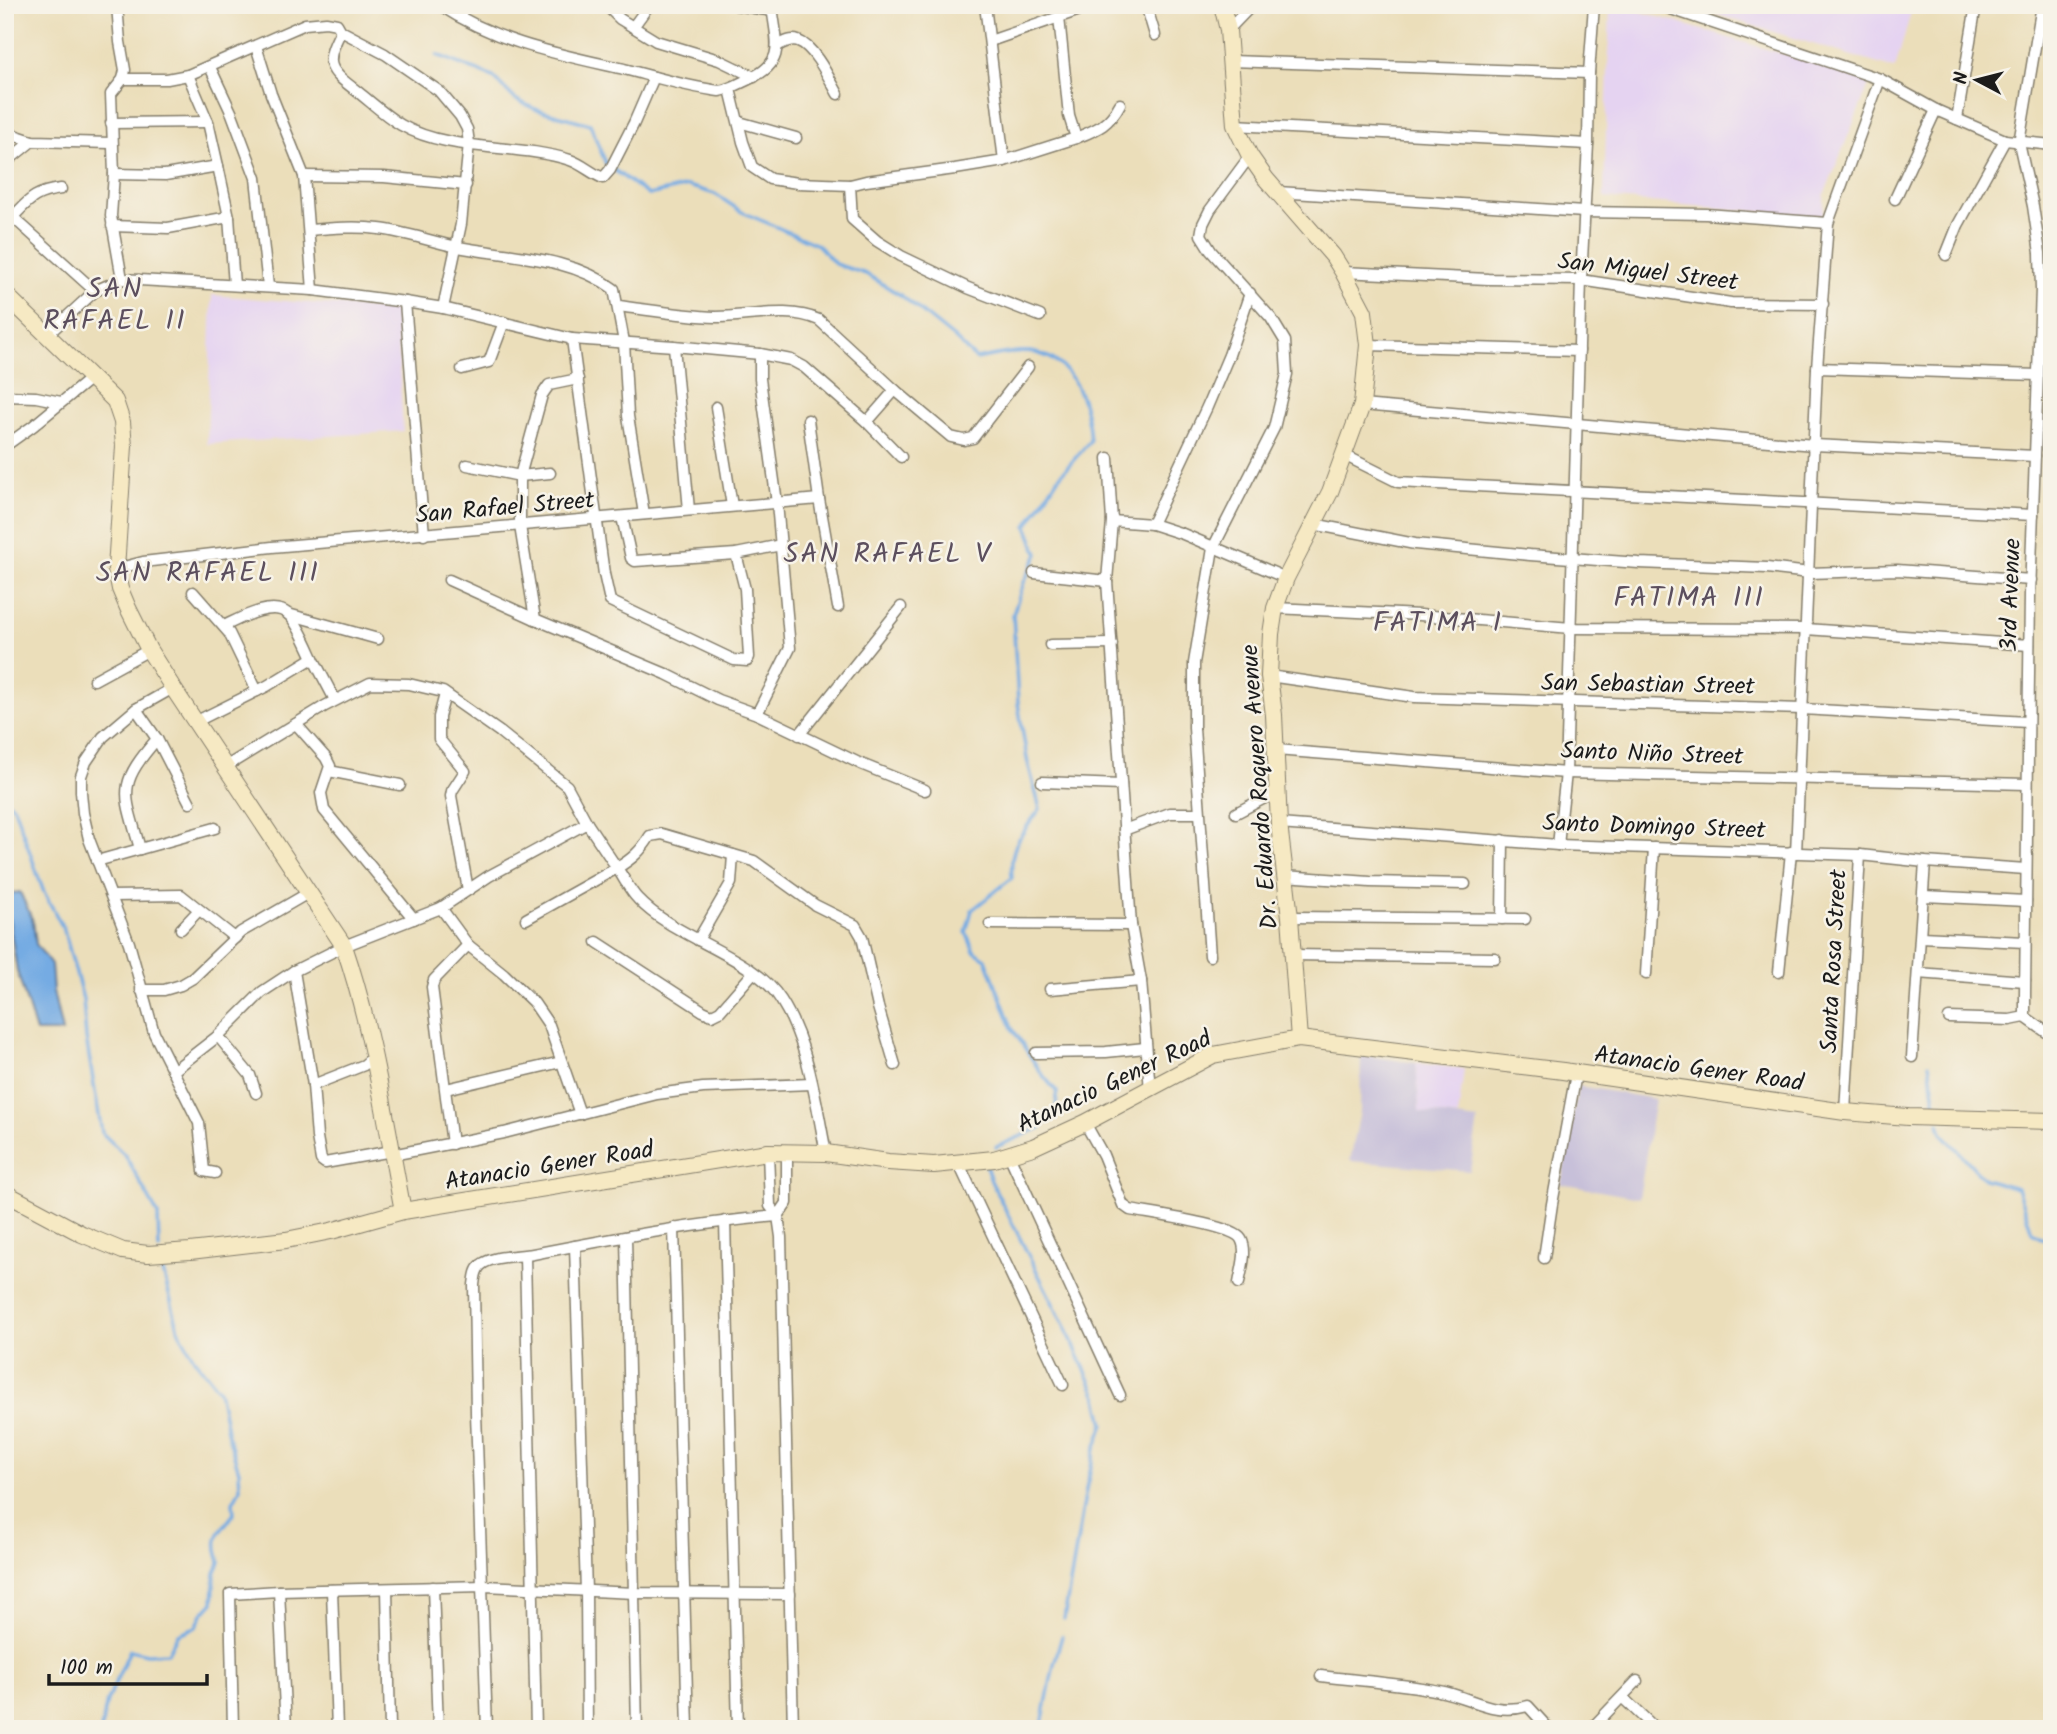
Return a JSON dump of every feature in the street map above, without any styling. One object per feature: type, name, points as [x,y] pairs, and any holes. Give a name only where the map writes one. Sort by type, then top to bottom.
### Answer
[{"type":"main road","name":"Dr. Eduardo Roquero Avenue","points":[[1222,5],[1228,30],[1235,125],[1250,156],[1333,256],[1343,272],[1364,312],[1368,345],[1362,405],[1330,492],[1286,578],[1275,608],[1271,634],[1269,676],[1279,824],[1290,917],[1299,1039]]},
{"type":"main road","points":[[5,294],[115,401],[122,422],[124,470],[116,542],[116,569],[124,598],[149,650],[173,688],[344,946],[353,972],[373,1057],[403,1211]]},
{"type":"main road","name":"Atanacio Gener Road","points":[[5,1193],[82,1234],[122,1251],[148,1254],[286,1240],[403,1211],[768,1152],[826,1153],[888,1162],[976,1162],[1033,1147],[1086,1124],[1213,1055],[1299,1039],[1845,1112],[1908,1117],[2052,1121]]},
{"type":"street","points":[[117,5],[125,71],[123,79],[111,94],[114,174],[112,226],[122,279]]},
{"type":"street","points":[[440,5],[464,21],[512,41],[710,90],[730,89],[770,67],[777,46],[772,8],[736,5]]},
{"type":"street","points":[[606,5],[656,41],[719,60],[754,77]]},
{"type":"street","points":[[633,27],[649,5]]},
{"type":"street","points":[[985,5],[1004,161]]},
{"type":"street","points":[[990,41],[1094,5]]},
{"type":"street","points":[[1146,5],[1156,35]]},
{"type":"street","points":[[1228,30],[1252,5]]},
{"type":"street","points":[[1558,845],[1566,773],[1581,280],[1594,5]]},
{"type":"street","points":[[1659,5],[1880,79],[1936,110],[2005,140],[2052,145]]},
{"type":"street","points":[[1957,119],[1976,5]]},
{"type":"street","points":[[2019,143],[2042,5]]},
{"type":"street","points":[[1059,17],[1069,116],[1076,138]]},
{"type":"street","points":[[123,79],[167,79],[188,75],[305,24],[326,22],[337,24],[341,31],[375,48],[439,91],[460,116],[467,129],[469,144],[467,186],[443,308]]},
{"type":"street","points":[[341,31],[330,52],[333,70],[343,81],[402,125],[430,136],[569,160],[603,178],[610,170],[634,123],[654,77]]},
{"type":"street","points":[[777,46],[789,40],[798,41],[809,48],[838,94]]},
{"type":"street","points":[[257,46],[271,94],[304,176],[313,289]]},
{"type":"street","points":[[1231,61],[1589,73]]},
{"type":"street","points":[[210,67],[232,114],[256,178],[268,286]]},
{"type":"street","points":[[188,75],[208,122],[218,166],[229,217],[234,285]]},
{"type":"street","points":[[1779,972],[1800,779],[1814,445],[1828,223],[1880,79]]},
{"type":"street","points":[[730,89],[752,167],[770,179],[811,184],[850,185],[1004,161],[1095,130],[1112,118],[1120,104]]},
{"type":"street","points":[[1895,200],[1936,110]]},
{"type":"street","points":[[111,123],[208,122]]},
{"type":"street","points":[[739,122],[796,138]]},
{"type":"street","points":[[1235,125],[1588,144]]},
{"type":"street","points":[[5,132],[32,141],[111,143]]},
{"type":"street","points":[[1946,255],[1958,225],[2005,140]]},
{"type":"street","points":[[5,163],[32,141]]},
{"type":"street","name":"3rd Avenue","points":[[2019,143],[2040,253],[2046,309],[2038,375],[2029,645],[2025,1017]]},
{"type":"street","points":[[1210,957],[1194,728],[1194,663],[1213,548],[1273,428],[1287,374],[1285,341],[1271,318],[1210,251],[1201,235],[1210,210],[1250,156]]},
{"type":"street","points":[[114,174],[165,176],[218,166]]},
{"type":"street","points":[[304,176],[384,177],[467,186]]},
{"type":"street","points":[[850,185],[852,219],[877,241],[901,256],[968,288],[1040,316]]},
{"type":"street","points":[[61,189],[39,192],[7,217],[96,290]]},
{"type":"street","points":[[1278,192],[1584,212],[1706,214],[1828,223]]},
{"type":"street","points":[[112,226],[168,228],[229,217]]},
{"type":"street","points":[[309,230],[345,227],[379,229],[457,247],[551,262],[597,278],[614,289],[624,342],[628,416],[644,514]]},
{"type":"street","name":"San Miguel Street","points":[[1343,272],[1488,279],[1581,280],[1731,303],[1823,304]]},
{"type":"street","points":[[46,336],[96,290],[122,279],[313,289],[405,302],[504,321],[572,340],[674,346],[760,354],[791,360],[804,367],[867,422],[901,457]]},
{"type":"street","points":[[1152,524],[1207,407],[1250,293]]},
{"type":"street","points":[[405,302],[424,535]]},
{"type":"street","points":[[618,306],[714,317],[798,314],[812,317],[819,320],[895,390],[956,439],[973,438],[1028,367]]},
{"type":"street","points":[[462,369],[489,362],[504,321]]},
{"type":"street","points":[[572,340],[596,520],[610,601],[734,660],[747,661],[749,657],[745,589],[736,554]]},
{"type":"street","points":[[1368,345],[1579,351]]},
{"type":"street","points":[[674,346],[689,510]]},
{"type":"street","points":[[757,715],[790,648],[777,503],[760,379],[760,354]]},
{"type":"street","points":[[1818,368],[2038,375]]},
{"type":"street","points":[[5,446],[91,378]]},
{"type":"street","points":[[536,618],[520,526],[520,476],[542,396],[549,385],[578,379]]},
{"type":"street","points":[[867,422],[895,390]]},
{"type":"street","points":[[5,396],[36,397],[61,402]]},
{"type":"street","points":[[1362,405],[1814,445],[2035,456]]},
{"type":"street","points":[[716,407],[732,506]]},
{"type":"street","points":[[808,420],[838,607]]},
{"type":"street","points":[[1344,455],[1398,482],[2033,515]]},
{"type":"street","points":[[1108,458],[1112,521],[1107,582],[1131,925],[1141,981],[1150,1090]]},
{"type":"street","points":[[467,465],[520,476],[550,473]]},
{"type":"street","name":"San Rafael Street","points":[[116,569],[143,562],[272,547],[819,499]]},
{"type":"street","points":[[622,517],[631,558],[635,561],[736,554],[781,544]]},
{"type":"street","points":[[1112,521],[1152,524],[1286,578]]},
{"type":"street","points":[[1313,524],[1415,544],[1574,558],[1767,568],[1810,573],[1897,570],[2031,580]]},
{"type":"street","points":[[1034,573],[1107,582]]},
{"type":"street","points":[[449,580],[925,790]]},
{"type":"street","points":[[192,592],[229,633],[257,691]]},
{"type":"street","points":[[799,735],[901,607]]},
{"type":"street","points":[[1275,608],[1420,615],[1571,628],[1806,628],[2029,645]]},
{"type":"street","points":[[224,626],[260,611],[277,610],[378,639]]},
{"type":"street","points":[[288,614],[335,700]]},
{"type":"street","points":[[1050,645],[1112,645]]},
{"type":"street","points":[[94,680],[149,650]]},
{"type":"street","points":[[197,721],[257,691],[313,658]]},
{"type":"street","name":"San Sebastian Street","points":[[1269,676],[1414,697],[1802,709],[2027,722]]},
{"type":"street","points":[[225,767],[335,700],[370,683],[409,684],[445,694],[500,732],[567,786],[587,823],[638,899],[664,920],[766,982],[780,999],[796,1030],[812,1084],[826,1153]]},
{"type":"street","points":[[173,688],[136,709],[103,737],[86,762],[81,776],[83,813],[97,861],[113,896],[138,970],[154,1033],[199,1123],[204,1171],[215,1173]]},
{"type":"street","points":[[445,694],[439,717],[439,739],[466,771],[452,790],[451,796],[468,890]]},
{"type":"street","points":[[136,709],[157,739],[190,803]]},
{"type":"street","points":[[296,723],[330,766],[321,793],[324,810],[414,919]]},
{"type":"street","points":[[141,849],[126,794],[130,774],[138,760],[157,739]]},
{"type":"street","name":"Santo Niño Street","points":[[1276,750],[1566,773],[2027,784]]},
{"type":"street","points":[[329,771],[400,785]]},
{"type":"street","points":[[1042,782],[1121,785]]},
{"type":"street","points":[[1236,813],[1278,792]]},
{"type":"street","points":[[1124,830],[1170,813],[1199,813]]},
{"type":"street","points":[[173,1071],[218,1036],[262,992],[294,971],[344,946],[442,908],[468,890],[587,823]]},
{"type":"street","name":"Santo Domingo Street","points":[[1279,824],[1558,845],[1860,855],[2026,869]]},
{"type":"street","points":[[97,861],[215,828]]},
{"type":"street","points":[[526,919],[617,869],[632,859],[654,834],[662,834],[754,862],[816,905],[855,925],[862,936],[895,1065]]},
{"type":"street","points":[[1503,840],[1503,919]]},
{"type":"street","points":[[1646,974],[1654,848]]},
{"type":"street","points":[[698,940],[731,883],[733,855]]},
{"type":"street","name":"Santa Rosa Street","points":[[1845,1112],[1860,855]]},
{"type":"street","points":[[1912,1057],[1925,862]]},
{"type":"street","points":[[1284,876],[1370,882],[1465,884]]},
{"type":"street","points":[[141,989],[164,990],[181,985],[193,978],[241,932],[310,892]]},
{"type":"street","points":[[113,896],[181,895],[235,939]]},
{"type":"street","points":[[1924,896],[2026,901]]},
{"type":"street","points":[[442,908],[468,945],[534,1003],[549,1025],[580,1114]]},
{"type":"street","points":[[181,929],[199,910]]},
{"type":"street","points":[[1290,917],[1525,919]]},
{"type":"street","points":[[990,924],[1131,925]]},
{"type":"street","points":[[1921,937],[2025,942]]},
{"type":"street","points":[[597,942],[712,1015],[720,1011],[753,973]]},
{"type":"street","points":[[452,1144],[432,987],[434,980],[468,945]]},
{"type":"street","points":[[1293,955],[1495,958]]},
{"type":"street","points":[[294,971],[313,1085],[317,1137],[321,1160],[325,1163],[452,1144],[657,1094],[703,1088],[812,1084]]},
{"type":"street","points":[[1919,973],[2025,981]]},
{"type":"street","points":[[1050,989],[1141,981]]},
{"type":"street","points":[[1949,1018],[2010,1020],[2025,1017],[2052,1036]]},
{"type":"street","points":[[218,1036],[250,1076],[256,1093]]},
{"type":"street","points":[[1036,1054],[1145,1048]]},
{"type":"street","points":[[313,1085],[364,1065],[373,1057]]},
{"type":"street","points":[[446,1089],[561,1062]]},
{"type":"street","points":[[1545,1258],[1576,1074]]},
{"type":"street","points":[[1086,1124],[1103,1155],[1123,1205],[1130,1210],[1211,1225],[1240,1236],[1243,1257],[1239,1283]]},
{"type":"street","points":[[778,1216],[787,1203],[787,1151]]},
{"type":"street","points":[[768,1152],[770,1206],[778,1216],[781,1237],[793,1729]]},
{"type":"street","points":[[1001,1157],[1120,1395]]},
{"type":"street","points":[[959,1164],[1063,1385]]},
{"type":"street","points":[[487,1729],[474,1285],[480,1266],[492,1260],[674,1228],[778,1216]]},
{"type":"street","points":[[724,1221],[738,1729]]},
{"type":"street","points":[[674,1228],[688,1729]]},
{"type":"street","points":[[626,1237],[637,1729]]},
{"type":"street","points":[[575,1246],[586,1591],[587,1729]]},
{"type":"street","points":[[526,1256],[536,1729]]},
{"type":"street","points":[[233,1729],[229,1594],[484,1586],[635,1593],[790,1594]]},
{"type":"street","points":[[433,1587],[438,1729]]},
{"type":"street","points":[[387,1589],[390,1729]]},
{"type":"street","points":[[332,1590],[337,1729]]},
{"type":"street","points":[[279,1591],[286,1729]]},
{"type":"street","points":[[1321,1676],[1440,1691],[1491,1707],[1512,1710],[1528,1706],[1546,1725],[1533,1729]]},
{"type":"street","points":[[1591,1729],[1637,1681]]},
{"type":"street","points":[[1623,1698],[1656,1729]]},
{"type":"shaded area","points":[[1610,5],[1618,5],[1871,80],[1824,195],[1823,217],[1604,198]]},
{"type":"shaded area","points":[[1685,5],[1913,5],[1895,69]]},
{"type":"shaded area","points":[[212,295],[396,310],[403,431],[207,444]]},
{"type":"shaded area","points":[[1361,1055],[1416,1063],[1419,1112],[1478,1120],[1470,1171],[1350,1161],[1360,1112]]},
{"type":"shaded area","points":[[1416,1063],[1464,1069],[1458,1117],[1419,1112]]},
{"type":"shaded area","points":[[1578,1086],[1655,1099],[1639,1198],[1561,1184]]},
{"type":"water","points":[[20,892],[33,921],[36,944],[51,964],[53,991],[62,1032],[36,1032],[17,971],[5,894]]},
{"type":"waterway","points":[[437,55],[493,77],[515,99],[535,109],[590,124],[606,164],[648,195],[688,186],[715,194],[742,212],[818,245],[835,264],[866,274],[902,296],[976,359],[1014,352],[1036,353],[1061,365],[1077,387],[1086,414],[1090,441],[1058,478],[1027,526],[1038,554],[1024,582],[1013,614],[1018,703],[1027,759],[1040,809],[1018,841],[1012,857],[1012,878],[972,910],[966,932],[974,951],[986,959],[1012,1028],[1041,1073],[1057,1092],[1056,1111],[1040,1128],[996,1147]]},
{"type":"waterway","points":[[5,799],[14,807],[43,890],[64,930],[83,999],[86,1038],[102,1133],[125,1155],[158,1215],[159,1249]]},
{"type":"waterway","points":[[1929,1064],[1937,1112]]},
{"type":"waterway","points":[[1939,1123],[1942,1133],[1984,1179],[2017,1188],[2032,1232],[2052,1243]]},
{"type":"waterway","points":[[986,1166],[1098,1398],[1104,1424],[1087,1484],[1064,1619]]},
{"type":"waterway","points":[[101,1729],[107,1701],[130,1650],[147,1654],[168,1653],[178,1634],[196,1627],[202,1614],[213,1602],[215,1573],[220,1562],[218,1536],[234,1514],[233,1502],[240,1489],[239,1471],[228,1436],[219,1390],[195,1360],[179,1331],[159,1257]]},
{"type":"waterway","points":[[1041,1729],[1062,1636]]},
{"type":"district","name":"SAN RAFAEL II","points":[[115,303]]},
{"type":"district","name":"SAN RAFAEL V","points":[[888,552]]},
{"type":"district","name":"SAN RAFAEL III","points":[[208,571]]},
{"type":"district","name":"FATIMA III","points":[[1689,596]]},
{"type":"district","name":"FATIMA I","points":[[1438,621]]}]
